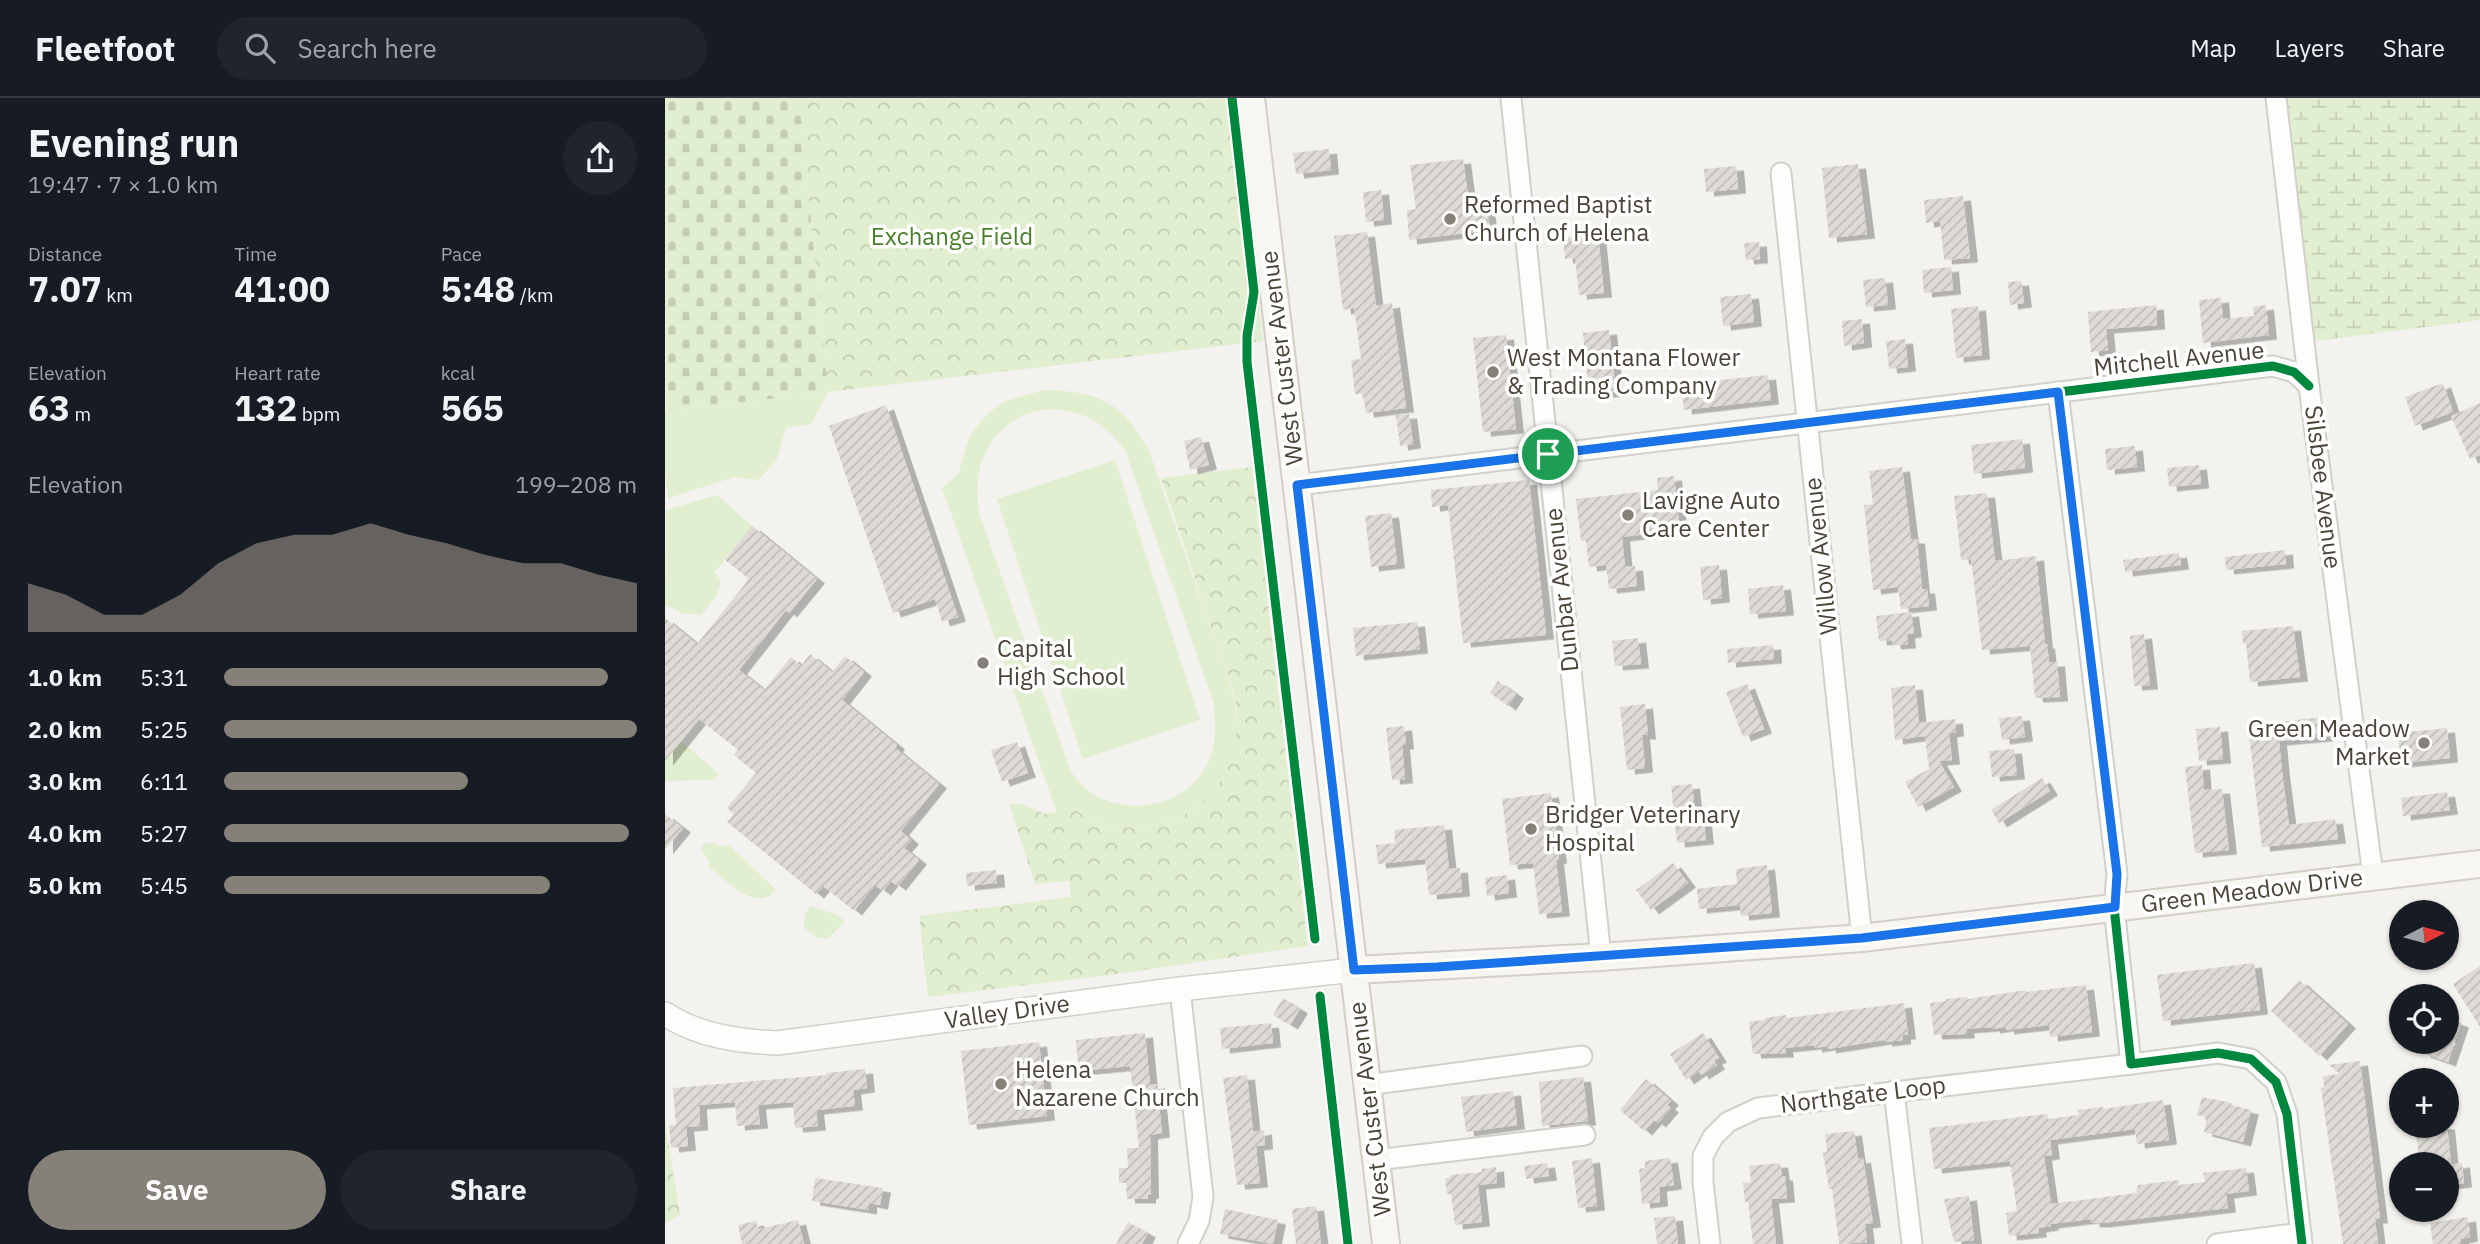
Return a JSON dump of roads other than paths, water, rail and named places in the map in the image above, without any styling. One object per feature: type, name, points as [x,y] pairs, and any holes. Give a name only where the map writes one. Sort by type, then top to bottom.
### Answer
[{"type":"main road","name":"West Custer Avenue","points":[[1251,98],[1386,1244]]},
{"type":"main road","name":"Green Meadow Drive","points":[[1354,970],[1601,957],[1862,938],[2480,864]]},
{"type":"street","name":"Dunbar Avenue","points":[[1511,98],[1601,957]]},
{"type":"street","name":"Silsbee Avenue","points":[[2276,98],[2309,386],[2373,876]]},
{"type":"street","name":"Willow Avenue","points":[[1781,173],[1862,938]]},
{"type":"street","name":"Mitchell Avenue","points":[[1297,485],[2273,366],[2294,372],[2309,386]]},
{"type":"street","points":[[2058,392],[2117,874],[2115,907],[2131,1064]]},
{"type":"street","name":"Valley Drive","points":[[665,1014],[717,1036],[777,1043],[1180,989],[1354,970]]},
{"type":"street","points":[[1180,989],[1203,1197],[1199,1221],[1188,1244]]},
{"type":"street","name":"Northgate Loop","points":[[1710,1244],[1703,1156],[1713,1137],[1728,1122],[1758,1108],[2218,1053],[2251,1059],[2274,1080],[2287,1114],[2302,1239]]},
{"type":"street","points":[[1367,1085],[1582,1056]]},
{"type":"street","points":[[1893,1091],[1912,1244]]},
{"type":"street","points":[[1376,1160],[1585,1135]]},
{"type":"street","points":[[2217,1244],[2302,1239]]},
{"type":"place","name":"Reformed Baptist Church of Helena","points":[[1450,219]]},
{"type":"place","name":"West Montana Flower & Trading Company","points":[[1493,372]]},
{"type":"place","name":"Lavigne Auto Care Center","points":[[1628,515]]},
{"type":"place","name":"Capital High School","points":[[983,663]]},
{"type":"place","name":"Green Meadow Market","points":[[2424,743]]},
{"type":"place","name":"Bridger Veterinary Hospital","points":[[1531,829]]},
{"type":"place","name":"Helena Nazarene Church","points":[[1001,1084]]},
{"type":"park label","name":"Exchange Field","points":[[952,237]]}]
